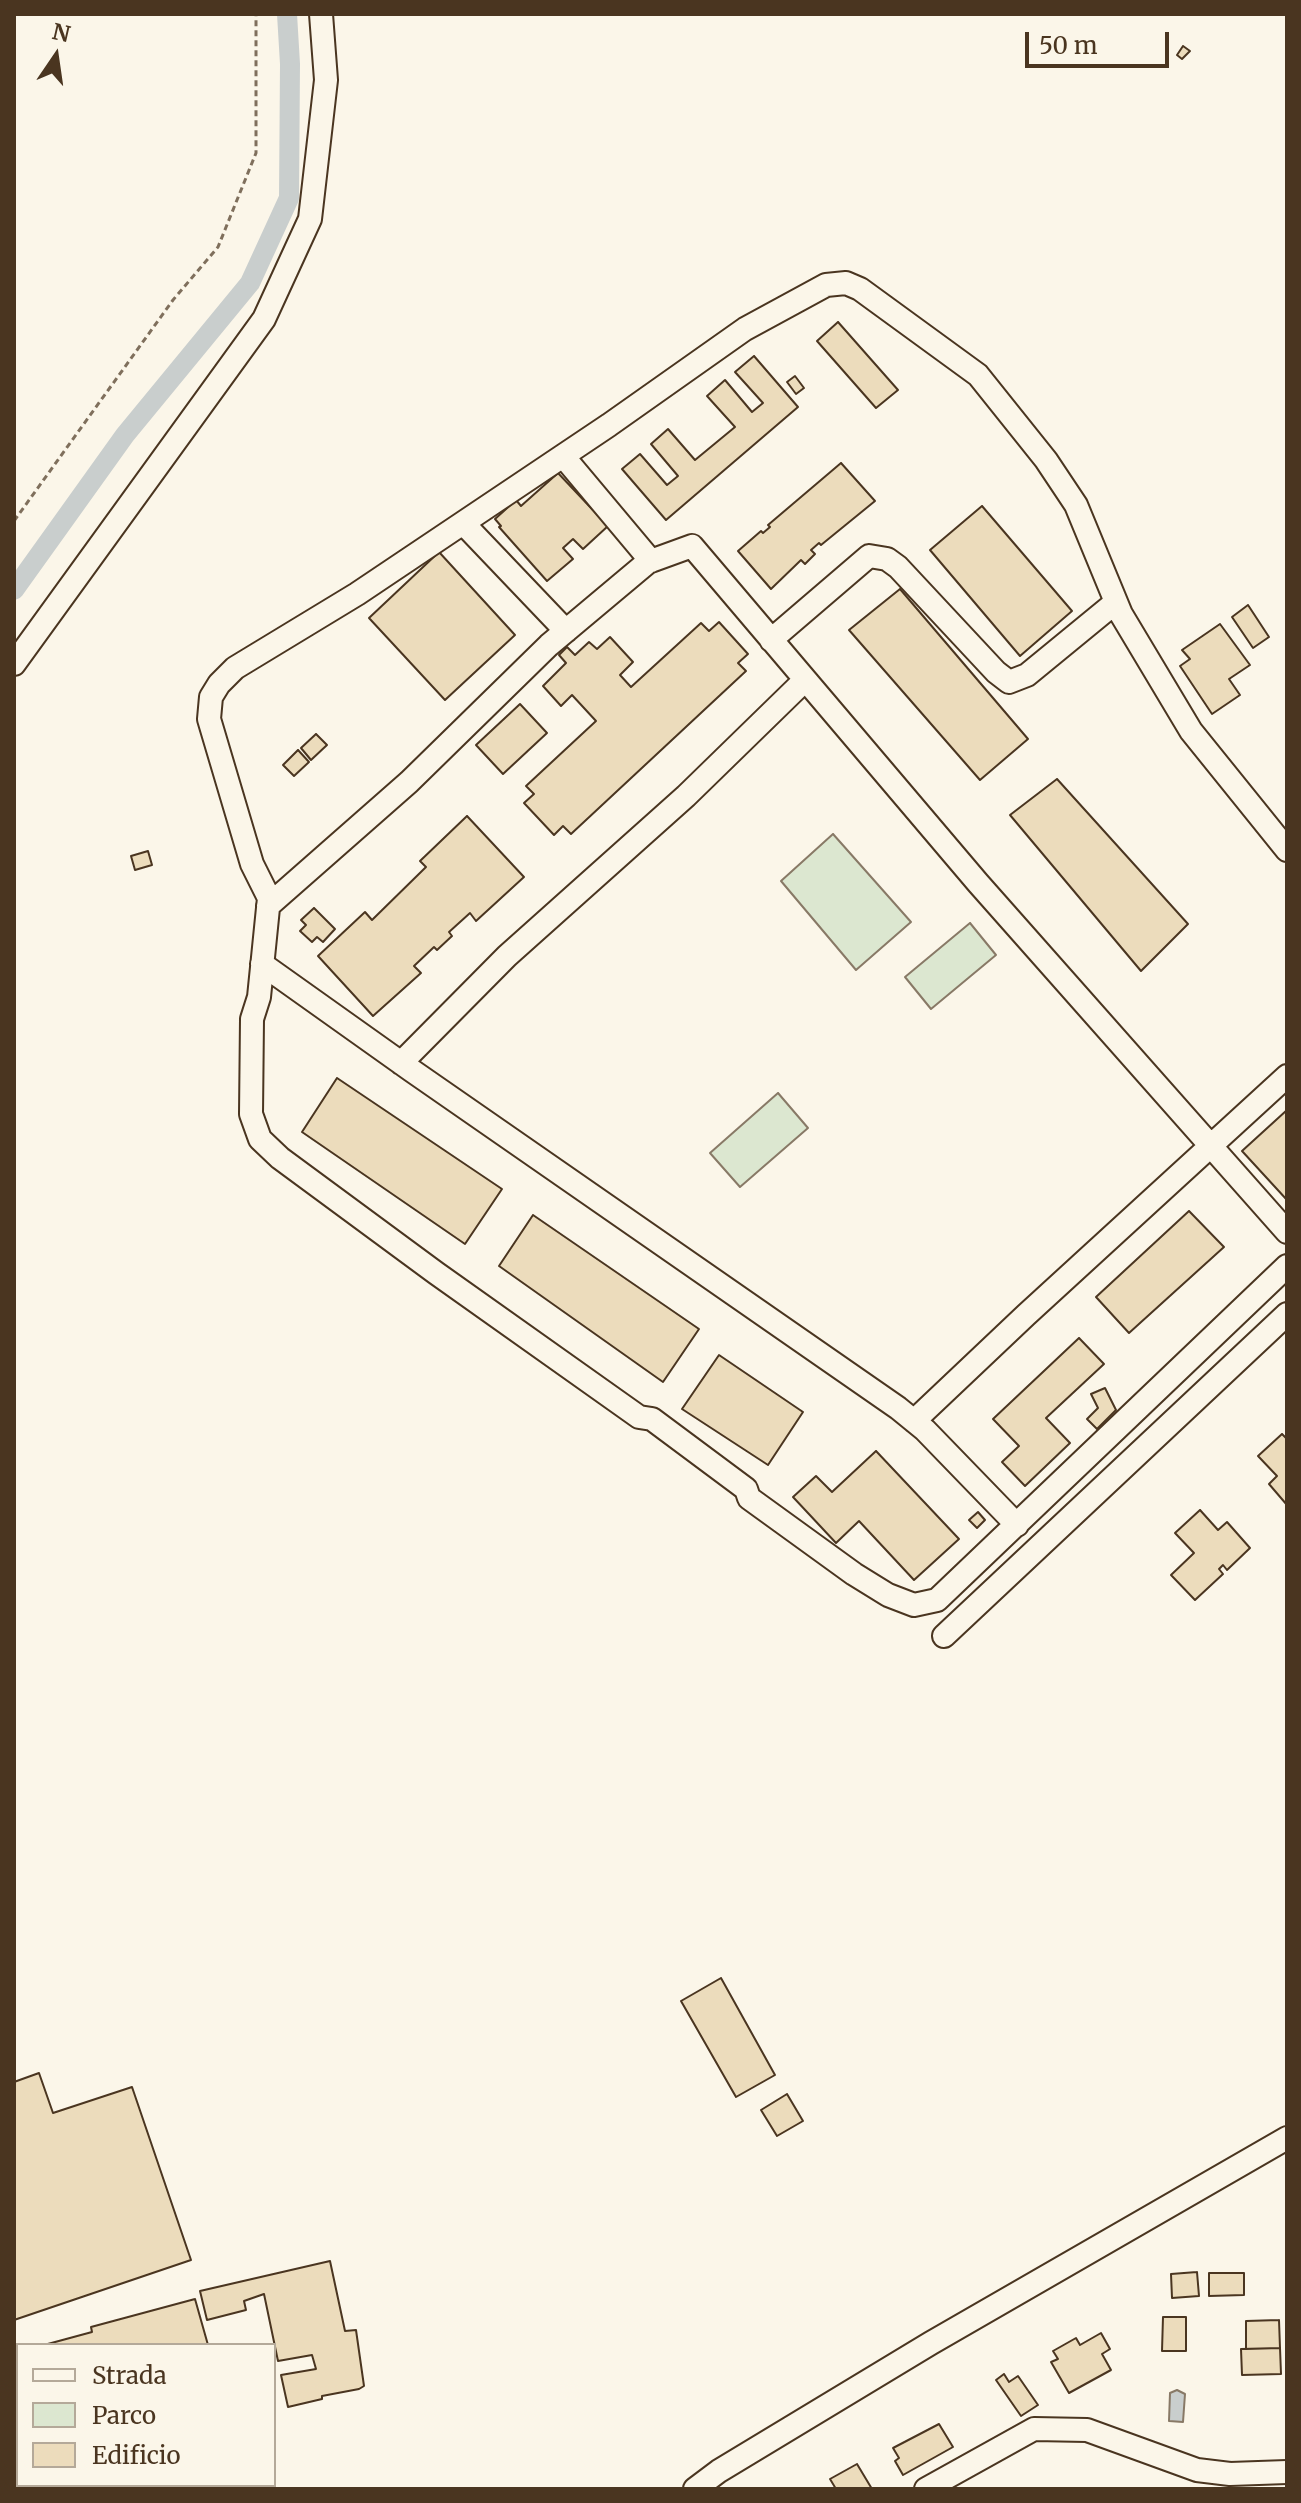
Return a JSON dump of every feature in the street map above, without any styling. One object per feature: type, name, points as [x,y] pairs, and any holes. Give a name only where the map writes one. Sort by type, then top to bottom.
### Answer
[{"type":"street","points":[[14,664],[264,319],[310,219],[326,80],[321,14]]},
{"type":"street","points":[[1287,850],[1191,731],[1116,602],[1076,505],[1046,460],[978,375],[860,289],[846,283],[826,285],[745,329],[357,594],[235,668],[211,697],[209,719],[252,864],[269,898],[259,997],[252,1019],[251,1114],[260,1139],[305,1177],[580,1376],[639,1417],[652,1419],[746,1489],[749,1498],[888,1595],[914,1605],[937,1600],[1287,1266]]},
{"type":"street","points":[[563,456],[651,561]]},
{"type":"street","points":[[463,523],[566,631]]},
{"type":"street","points":[[268,906],[409,782],[566,631],[651,561],[692,546],[978,883],[1287,1232]]},
{"type":"street","points":[[771,640],[869,556],[887,559],[898,567],[996,672],[1009,682],[1027,675],[1116,602]]},
{"type":"street","points":[[401,1063],[507,956],[686,796],[805,680]]},
{"type":"street","points":[[262,964],[807,1343],[914,1421],[1017,1525]]},
{"type":"street","points":[[914,1421],[1287,1076]]},
{"type":"street","points":[[944,1636],[1287,1314]]},
{"type":"street","points":[[695,2489],[719,2471],[931,2343],[1287,2138]]},
{"type":"street","points":[[926,2489],[1034,2429],[1087,2430],[1197,2470],[1230,2474],[1287,2472]]},
{"type":"path","points":[[14,521],[173,300],[218,247],[256,153],[256,14]]},
{"type":"green space","points":[[833,834],[911,922],[856,970],[781,881]]},
{"type":"green space","points":[[970,923],[996,955],[931,1009],[905,977]]},
{"type":"green space","points":[[778,1093],[808,1128],[740,1187],[710,1153]]},
{"type":"shaded area","points":[[1177,2390],[1185,2394],[1183,2422],[1169,2421],[1170,2393]]},
{"type":"building","points":[[1183,46],[1190,51],[1182,59],[1177,55]]},
{"type":"building","points":[[838,322],[898,390],[876,408],[817,341]]},
{"type":"building","points":[[754,356],[798,407],[666,520],[622,469],[640,454],[667,485],[678,476],[651,444],[668,429],[695,460],[735,427],[707,396],[725,380],[752,412],[763,403],[735,372]]},
{"type":"building","points":[[795,376],[804,388],[796,394],[787,382]]},
{"type":"building","points":[[841,463],[875,501],[821,545],[819,543],[811,550],[815,554],[805,564],[801,560],[771,589],[738,551],[761,531],[763,533],[770,527],[768,525]]},
{"type":"building","points":[[558,473],[608,526],[583,549],[573,539],[563,548],[573,559],[547,581],[495,519],[516,500],[521,506]]},
{"type":"building","points":[[982,506],[1072,611],[1020,656],[930,550]]},
{"type":"building","points":[[439,552],[515,635],[445,700],[369,618]]},
{"type":"building","points":[[900,589],[1028,739],[980,780],[849,630]]},
{"type":"building","points":[[1248,605],[1269,637],[1253,648],[1232,617]]},
{"type":"building","points":[[719,622],[748,654],[738,663],[746,671],[571,834],[563,826],[554,835],[524,803],[534,794],[526,786],[596,721],[572,695],[561,706],[543,686],[566,663],[559,655],[567,647],[575,655],[589,642],[597,649],[610,637],[633,662],[620,675],[631,687],[701,623],[709,631]]},
{"type":"building","points":[[1220,624],[1250,665],[1229,679],[1240,695],[1212,714],[1180,666],[1190,659],[1182,650]]},
{"type":"building","points":[[520,704],[547,733],[503,774],[476,745]]},
{"type":"building","points":[[316,734],[327,745],[311,760],[301,748]]},
{"type":"building","points":[[298,750],[309,762],[294,776],[283,765]]},
{"type":"building","points":[[1057,779],[1188,924],[1141,971],[1010,815]]},
{"type":"building","points":[[467,816],[524,877],[476,921],[470,913],[449,932],[452,936],[437,950],[434,947],[414,966],[421,973],[373,1016],[318,956],[365,912],[372,920],[426,867],[420,861]]},
{"type":"building","points":[[148,851],[152,865],[135,870],[131,856]]},
{"type":"building","points":[[314,908],[335,929],[323,942],[317,937],[312,942],[300,931],[306,925],[301,920]]},
{"type":"building","points":[[337,1078],[502,1189],[465,1244],[302,1132]]},
{"type":"building","points":[[1287,1110],[1286,1163],[1287,1200],[1242,1151]]},
{"type":"building","points":[[1189,1211],[1224,1247],[1129,1333],[1096,1297]]},
{"type":"building","points":[[533,1215],[699,1329],[663,1382],[499,1266]]},
{"type":"building","points":[[1079,1338],[1104,1364],[1046,1418],[1070,1443],[1025,1486],[1002,1462],[1019,1446],[993,1419]]},
{"type":"building","points":[[719,1355],[803,1412],[768,1465],[682,1409]]},
{"type":"building","points":[[1105,1388],[1116,1410],[1097,1429],[1087,1419],[1098,1408],[1091,1394]]},
{"type":"building","points":[[1282,1434],[1287,1439],[1287,1505],[1269,1484],[1277,1476],[1258,1456]]},
{"type":"building","points":[[876,1451],[959,1539],[914,1580],[859,1521],[836,1543],[793,1497],[816,1476],[832,1492]]},
{"type":"building","points":[[1200,1510],[1218,1530],[1227,1522],[1250,1548],[1227,1570],[1223,1565],[1219,1569],[1223,1574],[1195,1600],[1171,1575],[1194,1553],[1175,1533]]},
{"type":"building","points":[[978,1512],[985,1520],[977,1528],[969,1520]]},
{"type":"building","points":[[721,1978],[775,2075],[736,2097],[681,2001]]},
{"type":"building","points":[[39,2073],[53,2113],[132,2087],[191,2260],[14,2320],[14,2082]]},
{"type":"building","points":[[787,2094],[803,2121],[777,2136],[761,2110]]},
{"type":"building","points":[[330,2261],[345,2331],[356,2330],[364,2386],[288,2407],[281,2375],[316,2369],[312,2355],[278,2361],[264,2294],[244,2301],[246,2310],[207,2320],[200,2291]]},
{"type":"building","points":[[1197,2272],[1199,2296],[1172,2298],[1171,2274]]},
{"type":"building","points":[[1209,2273],[1244,2273],[1244,2295],[1209,2296]]},
{"type":"building","points":[[195,2299],[207,2343],[51,2343],[92,2332],[91,2327]]},
{"type":"building","points":[[1163,2317],[1186,2317],[1186,2351],[1162,2351]]},
{"type":"building","points":[[1279,2320],[1280,2348],[1246,2349],[1246,2321]]},
{"type":"building","points":[[1101,2333],[1110,2349],[1102,2354],[1111,2370],[1069,2393],[1051,2362],[1058,2359],[1053,2351],[1076,2338],[1080,2345]]},
{"type":"building","points":[[1280,2348],[1281,2374],[1242,2375],[1241,2349]]},
{"type":"building","points":[[16,2364],[14,2403],[14,2365]]},
{"type":"building","points":[[1004,2374],[1009,2382],[1018,2376],[1038,2405],[1021,2416],[996,2380]]},
{"type":"building","points":[[939,2424],[953,2447],[903,2475],[895,2461],[899,2458],[893,2448]]},
{"type":"building","points":[[857,2464],[872,2489],[836,2489],[830,2479]]},
{"type":"waterway","points":[[14,590],[125,435],[250,283],[289,198],[290,64],[287,14]]}]
